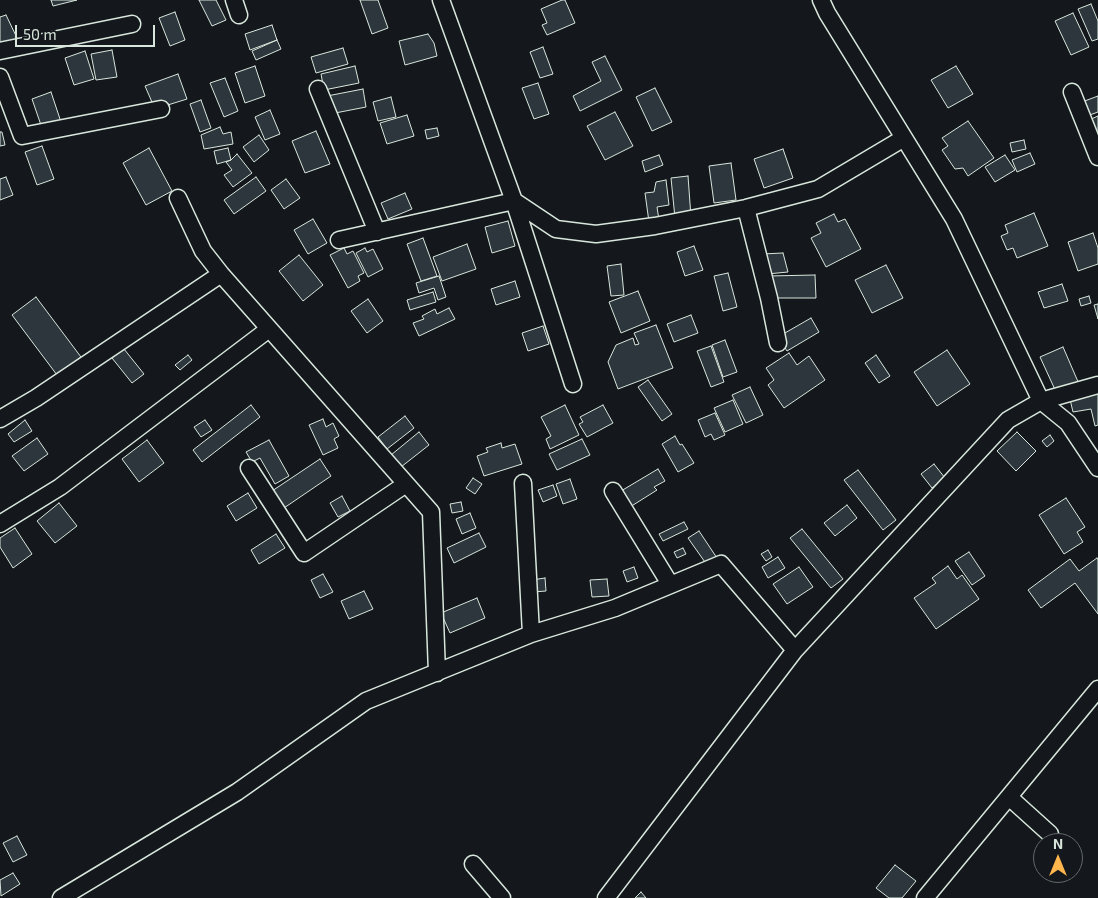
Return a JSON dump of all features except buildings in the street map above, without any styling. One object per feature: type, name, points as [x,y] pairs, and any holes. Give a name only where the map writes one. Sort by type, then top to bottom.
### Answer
[{"type":"street","points":[[441,0],[514,201],[573,384]]},
{"type":"street","points":[[821,0],[826,13],[954,219],[1041,401],[1068,422],[1098,468]]},
{"type":"street","points":[[0,51],[132,24]]},
{"type":"street","points":[[0,77],[5,106],[22,136],[161,109]]},
{"type":"street","points":[[318,89],[377,232]]},
{"type":"street","points":[[1072,92],[1098,157]]},
{"type":"street","points":[[339,240],[514,201],[556,229],[596,234],[655,226],[746,208],[818,189],[904,138]]},
{"type":"street","points":[[178,198],[203,251],[221,274],[431,512],[436,672]]},
{"type":"street","points":[[746,208],[769,298],[778,343]]},
{"type":"street","points":[[0,419],[36,398],[221,274]]},
{"type":"street","points":[[0,524],[60,487],[270,328]]},
{"type":"street","points":[[606,898],[795,650],[1008,420],[1041,401],[1098,385]]},
{"type":"street","points":[[250,468],[304,553],[406,484]]},
{"type":"street","points":[[523,483],[530,634]]},
{"type":"street","points":[[613,491],[670,584]]},
{"type":"street","points":[[61,898],[237,792],[366,701],[530,634],[614,608],[721,564],[795,650]]},
{"type":"street","points":[[925,898],[1098,689]]},
{"type":"street","points":[[1009,797],[1049,833]]},
{"type":"street","points":[[473,864],[502,898]]}]
